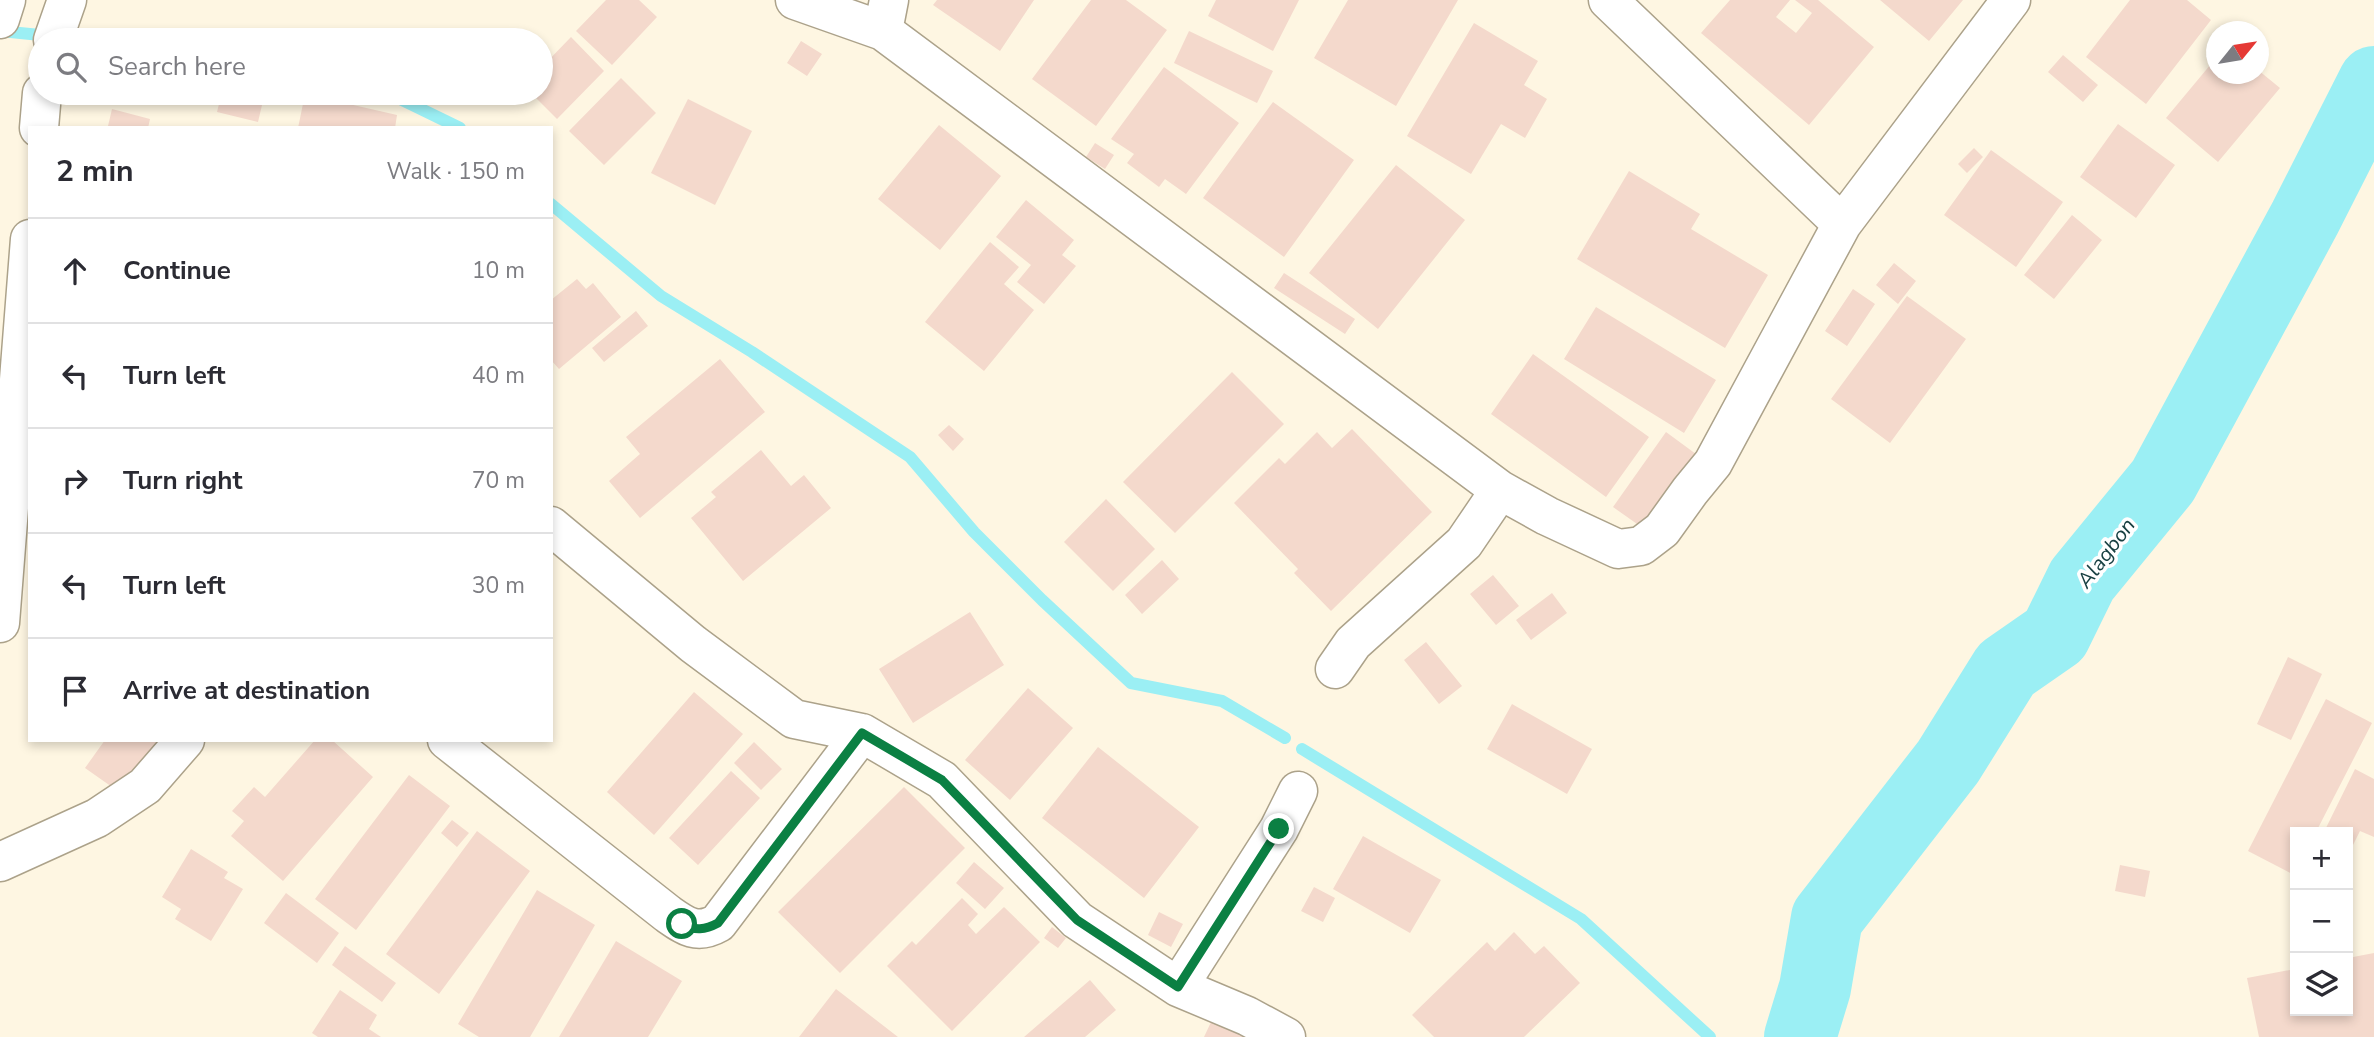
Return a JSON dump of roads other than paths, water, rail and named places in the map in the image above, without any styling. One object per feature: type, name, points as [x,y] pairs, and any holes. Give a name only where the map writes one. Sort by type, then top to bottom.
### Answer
[{"type":"street","points":[[0,19],[6,0]]},
{"type":"street","points":[[57,28],[67,0]]},
{"type":"street","points":[[795,0],[886,16],[1500,490],[1547,516],[1618,549],[1641,547],[1662,530],[1713,463],[1842,224],[2011,0]]},
{"type":"street","points":[[1608,0],[1842,224]]},
{"type":"street","points":[[39,126],[41,105]]},
{"type":"street","points":[[0,623],[28,265]]},
{"type":"street","points":[[1335,669],[1353,643],[1464,543],[1500,490]]},
{"type":"street","points":[[553,528],[693,644],[794,719],[862,733],[942,780],[1077,920],[1178,987],[1247,1016],[1286,1037]]},
{"type":"street","points":[[450,742],[668,914],[691,929],[701,930],[718,923],[862,733]]},
{"type":"street","points":[[0,862],[97,818],[145,786],[183,742]]},
{"type":"street","points":[[1178,987],[1279,829],[1298,791]]},
{"type":"waterway","points":[[0,31],[28,34]]},
{"type":"waterway","name":"Alagbon","points":[[1800,1037],[1815,988],[1827,918],[1948,762],[2006,669],[2055,635],[2082,580],[2163,481],[2305,218],[2374,82]]},
{"type":"waterway","points":[[413,105],[456,126]]},
{"type":"waterway","points":[[553,206],[661,296],[752,352],[910,457],[974,532],[1131,683],[1222,701],[1285,738]]},
{"type":"waterway","points":[[1302,749],[1581,919],[1710,1037]]}]
